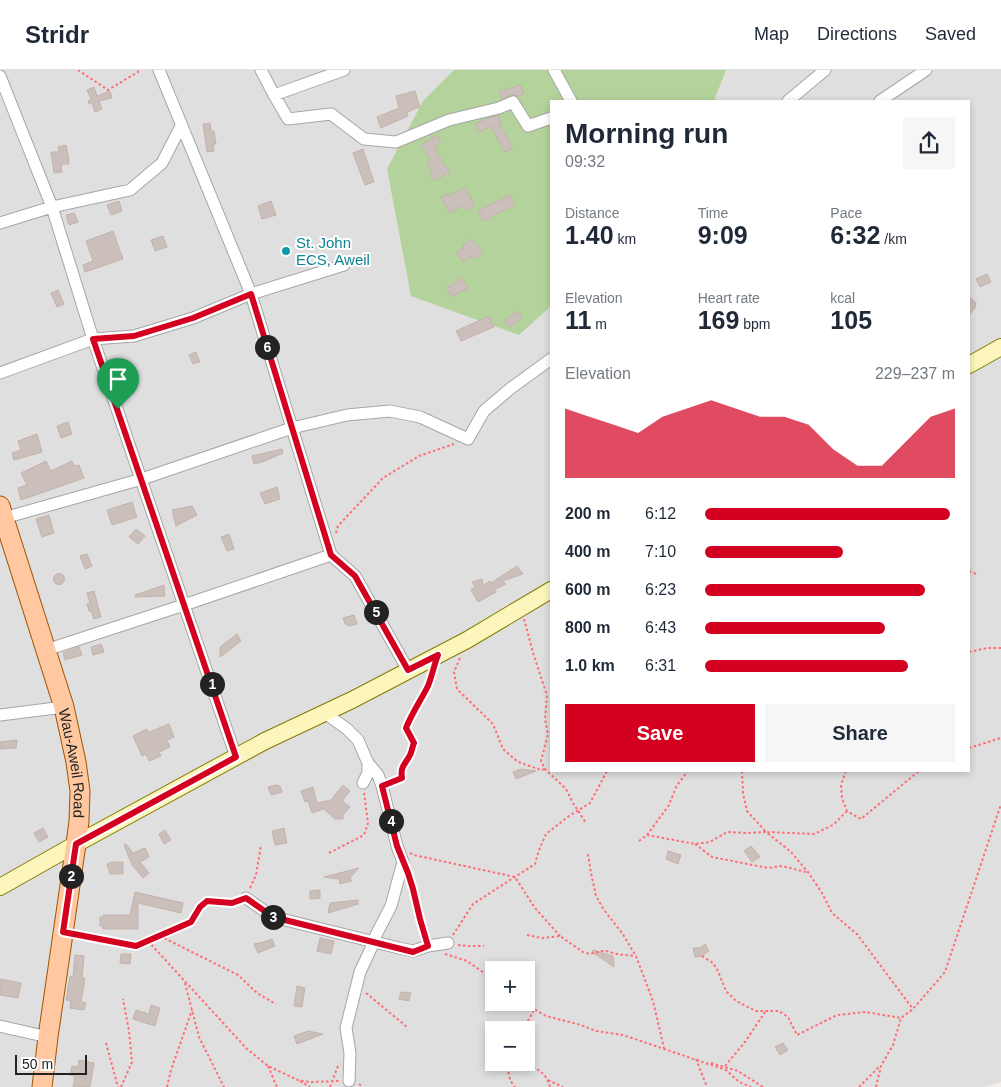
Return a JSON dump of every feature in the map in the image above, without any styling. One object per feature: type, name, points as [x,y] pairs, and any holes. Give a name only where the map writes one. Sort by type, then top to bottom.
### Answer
[{"type":"main road","name":"Wau-Aweil Road","points":[[2,512],[64,707],[80,791],[79,821],[42,1087]]},
{"type":"street","points":[[159,70],[251,294],[331,555],[355,576],[408,670]]},
{"type":"street","points":[[261,70],[288,119],[331,114],[364,139],[396,142],[449,120],[499,108],[513,102],[528,126],[550,118]]},
{"type":"street","points":[[274,95],[344,70]]},
{"type":"street","points":[[554,70],[570,100]]},
{"type":"street","points":[[789,100],[825,70]]},
{"type":"street","points":[[881,100],[926,70]]},
{"type":"street","points":[[0,77],[52,207],[93,339],[236,757]]},
{"type":"street","points":[[0,223],[52,207],[130,190],[162,163],[181,126]]},
{"type":"street","points":[[0,373],[93,339],[134,336],[193,318],[251,294],[344,265]]},
{"type":"street","points":[[970,364],[1001,348]]},
{"type":"street","points":[[2,512],[142,479],[292,428],[347,415],[390,410],[420,417],[468,439],[484,411],[511,388],[550,360]]},
{"type":"street","points":[[46,650],[331,555]]},
{"type":"street","points":[[0,887],[265,741],[352,700],[467,640],[550,591]]},
{"type":"street","points":[[0,715],[64,707]]},
{"type":"street","points":[[325,713],[347,729],[358,740],[368,763],[378,775],[403,862],[391,906],[360,972],[346,1028],[350,1053],[348,1081]]},
{"type":"street","points":[[364,783],[368,773],[368,763]]},
{"type":"street","points":[[246,898],[273,917],[413,952],[428,946],[448,943]]},
{"type":"street","points":[[0,1026],[48,1037]]},
{"type":"path","points":[[78,70],[108,90],[138,72],[138,70]]},
{"type":"path","points":[[331,555],[338,526],[383,478],[419,456],[468,439]]},
{"type":"path","points":[[970,571],[976,574]]},
{"type":"path","points":[[522,607],[534,656],[547,695],[545,719],[548,734],[541,761],[545,769],[566,789],[586,823]]},
{"type":"path","points":[[467,640],[454,672],[457,689],[493,724],[503,750],[518,762],[540,770],[545,769]]},
{"type":"path","points":[[970,652],[987,648],[1001,648]]},
{"type":"path","points":[[382,786],[402,778],[402,766],[410,755],[414,743],[406,728],[429,683],[438,655]]},
{"type":"path","points":[[970,748],[1001,738]]},
{"type":"path","points":[[484,946],[448,943],[473,904],[535,864],[546,834],[590,803],[606,772]]},
{"type":"path","points":[[639,841],[647,835],[669,805],[677,785],[687,772]]},
{"type":"path","points":[[742,772],[747,811],[766,832],[790,851],[808,872],[832,913],[857,934],[913,1009]]},
{"type":"path","points":[[846,772],[841,785],[842,798],[847,811],[861,819],[918,772]]},
{"type":"path","points":[[329,854],[364,835],[368,823],[364,783]]},
{"type":"path","points":[[876,1087],[881,1066],[893,1045],[901,1018],[913,1009],[945,972],[1001,804]]},
{"type":"path","points":[[647,835],[694,844],[710,842],[727,832],[814,834],[834,825],[847,811]]},
{"type":"path","points":[[694,844],[712,857],[768,868],[782,866],[808,872]]},
{"type":"path","points":[[63,932],[136,946],[160,936],[191,922],[200,907],[207,901],[232,903],[246,898],[256,874],[261,845]]},
{"type":"path","points":[[397,846],[414,854],[515,876],[535,908],[560,936],[583,952],[590,954],[606,951],[636,956]]},
{"type":"path","points":[[588,854],[596,896],[636,956],[653,1001],[664,1048]]},
{"type":"path","points":[[403,862],[413,889],[428,946]]},
{"type":"path","points":[[526,935],[542,938],[560,936]]},
{"type":"path","points":[[160,936],[238,975],[257,993],[276,1004]]},
{"type":"path","points":[[148,941],[246,1048],[268,1066],[310,1087]]},
{"type":"path","points":[[440,954],[466,961],[485,974]]},
{"type":"path","points":[[702,956],[713,963],[726,991],[736,1001],[756,1011],[779,1011],[788,1017],[797,1035],[837,1015],[866,1012],[901,1018]]},
{"type":"path","points":[[185,981],[199,1037],[224,1087]]},
{"type":"path","points":[[357,985],[407,1027]]},
{"type":"path","points":[[120,1087],[132,1062],[123,1000]]},
{"type":"path","points":[[167,1087],[192,1010]]},
{"type":"path","points":[[535,1010],[546,1016],[596,1031],[622,1035],[664,1048],[679,1055],[724,1066],[738,1071],[763,1087]]},
{"type":"path","points":[[724,1066],[745,1042],[766,1011]]},
{"type":"path","points":[[106,1043],[120,1087]]},
{"type":"path","points":[[696,1059],[707,1087]]},
{"type":"path","points":[[696,1059],[726,1070],[739,1082],[751,1087]]},
{"type":"path","points":[[268,1066],[277,1087]]},
{"type":"path","points":[[859,1087],[881,1066]]},
{"type":"path","points":[[535,1068],[541,1071],[548,1080],[550,1087]]},
{"type":"path","points":[[508,1071],[512,1084],[515,1087]]},
{"type":"path","points":[[548,1080],[564,1087]]},
{"type":"path","points":[[300,1081],[348,1081]]},
{"type":"path","points":[[301,1087],[307,1081]]},
{"type":"shaded area","points":[[0,70],[1001,70],[1001,1082],[984,1087],[0,1087]]},
{"type":"green space","points":[[454,70],[726,70],[714,100],[550,100],[550,307],[519,335],[411,296],[387,169],[423,101]]},
{"type":"building","points":[[520,85],[524,94],[518,96],[510,95],[502,99],[500,92]]},
{"type":"building","points":[[94,87],[97,96],[110,91],[112,98],[99,101],[102,109],[95,112],[92,103],[89,104],[88,101],[91,99],[87,90]]},
{"type":"building","points":[[415,91],[420,107],[407,112],[408,116],[381,128],[377,117],[399,108],[396,96]]},
{"type":"building","points":[[498,116],[501,123],[499,123],[513,148],[505,152],[491,127],[479,132],[475,124]]},
{"type":"building","points":[[210,123],[211,131],[214,131],[216,144],[213,144],[214,151],[207,152],[203,124]]},
{"type":"building","points":[[437,135],[441,142],[434,147],[444,165],[450,171],[435,181],[430,174],[433,173],[427,163],[431,160],[421,145]]},
{"type":"building","points":[[66,145],[69,164],[61,164],[62,172],[54,173],[51,152],[59,152],[58,147]]},
{"type":"building","points":[[363,149],[374,182],[365,185],[353,153]]},
{"type":"building","points":[[465,187],[475,206],[467,211],[464,205],[450,213],[441,197],[447,194],[449,196]]},
{"type":"building","points":[[510,195],[515,205],[483,221],[478,211]]},
{"type":"building","points":[[119,201],[122,211],[111,215],[107,205]]},
{"type":"building","points":[[271,201],[276,215],[262,219],[258,206]]},
{"type":"building","points":[[74,213],[78,222],[69,225],[66,215]]},
{"type":"building","points":[[113,231],[123,259],[85,272],[83,265],[93,261],[86,241]]},
{"type":"building","points":[[163,236],[167,247],[155,251],[151,240]]},
{"type":"building","points":[[471,239],[483,253],[475,259],[472,256],[463,262],[456,253]]},
{"type":"building","points":[[987,274],[991,282],[980,287],[976,279]]},
{"type":"building","points":[[462,278],[468,288],[452,297],[447,288]]},
{"type":"building","points":[[58,290],[64,304],[57,307],[51,293]]},
{"type":"building","points":[[970,297],[976,303],[975,308],[970,314]]},
{"type":"building","points":[[517,311],[522,317],[510,327],[504,321]]},
{"type":"building","points":[[489,316],[494,327],[461,341],[456,331]]},
{"type":"building","points":[[196,352],[200,362],[193,364],[189,355]]},
{"type":"building","points":[[68,422],[72,434],[61,438],[57,426]]},
{"type":"building","points":[[37,434],[42,452],[14,460],[12,453],[21,450],[18,441]]},
{"type":"building","points":[[282,449],[283,453],[254,464],[252,456]]},
{"type":"building","points":[[46,461],[51,471],[72,461],[74,466],[79,465],[84,478],[21,500],[18,488],[27,485],[21,473]]},
{"type":"building","points":[[277,487],[280,499],[265,504],[260,493]]},
{"type":"building","points":[[132,502],[137,517],[112,525],[107,510]]},
{"type":"building","points":[[192,506],[197,515],[176,526],[172,510]]},
{"type":"building","points":[[49,515],[54,533],[42,537],[36,519]]},
{"type":"building","points":[[136,529],[145,536],[138,544],[129,537]]},
{"type":"building","points":[[229,534],[234,549],[227,551],[221,537]]},
{"type":"building","points":[[87,554],[92,566],[85,569],[80,556]]},
{"type":"building","points":[[517,566],[523,574],[503,581],[506,584],[495,589],[496,592],[478,602],[471,590],[475,587],[472,582],[482,579],[483,585],[490,581],[491,583]]},
{"type":"building","points":[[59,573],[65,579],[59,585],[53,579]]},
{"type":"building","points":[[164,585],[165,596],[135,597],[135,595]]},
{"type":"building","points":[[94,591],[101,617],[94,619],[87,604],[90,603],[87,593]]},
{"type":"building","points":[[354,615],[357,624],[349,626],[345,624],[343,618]]},
{"type":"building","points":[[237,634],[241,641],[220,657],[220,647]]},
{"type":"building","points":[[101,644],[104,652],[93,655],[91,647]]},
{"type":"building","points":[[79,647],[82,655],[65,660],[63,653]]},
{"type":"building","points":[[169,724],[174,737],[167,740],[170,747],[159,752],[161,756],[149,761],[146,754],[142,756],[133,736],[147,729],[149,732]]},
{"type":"building","points":[[17,740],[16,748],[0,749],[0,742]]},
{"type":"building","points":[[521,769],[536,771],[516,779],[513,772]]},
{"type":"building","points":[[343,785],[350,791],[342,801],[350,807],[343,815],[343,819],[335,819],[324,809],[312,813],[308,801],[305,802],[301,791],[313,787],[317,803],[331,800]]},
{"type":"building","points":[[280,786],[282,792],[271,795],[268,787]]},
{"type":"building","points":[[43,828],[48,837],[39,842],[34,833]]},
{"type":"building","points":[[284,828],[287,843],[275,845],[272,831]]},
{"type":"building","points":[[165,830],[171,840],[164,844],[159,834]]},
{"type":"building","points":[[126,844],[133,853],[145,848],[149,857],[140,862],[149,873],[143,878],[132,865],[124,845]]},
{"type":"building","points":[[751,846],[760,857],[752,862],[744,851]]},
{"type":"building","points":[[668,851],[681,855],[678,864],[666,859]]},
{"type":"building","points":[[123,862],[123,874],[110,874],[107,864]]},
{"type":"building","points":[[359,868],[350,878],[352,881],[340,884],[339,879],[324,877]]},
{"type":"building","points":[[320,890],[320,898],[310,899],[310,891]]},
{"type":"building","points":[[135,892],[183,903],[181,913],[138,903],[138,929],[103,929],[103,926],[100,926],[100,917],[103,917],[103,915],[130,915]]},
{"type":"building","points":[[358,900],[358,904],[328,913],[330,903]]},
{"type":"building","points":[[320,938],[334,941],[331,954],[317,951]]},
{"type":"building","points":[[272,939],[275,946],[258,953],[254,944]]},
{"type":"building","points":[[705,944],[709,951],[702,956],[695,957],[693,948],[700,948]]},
{"type":"building","points":[[593,950],[613,956],[614,967],[592,952]]},
{"type":"building","points":[[121,954],[131,954],[130,964],[120,963]]},
{"type":"building","points":[[75,955],[84,956],[82,978],[85,978],[81,1002],[86,1003],[84,1010],[70,1008],[71,1001],[66,1000],[70,976],[73,977]]},
{"type":"building","points":[[0,979],[21,983],[18,998],[0,995]]},
{"type":"building","points":[[297,986],[305,988],[302,1007],[294,1006]]},
{"type":"building","points":[[401,992],[411,993],[409,1001],[399,999]]},
{"type":"building","points":[[151,1005],[160,1008],[155,1026],[133,1019],[136,1010],[149,1014]]},
{"type":"building","points":[[308,1031],[323,1034],[297,1044],[294,1036]]},
{"type":"building","points":[[783,1043],[788,1050],[780,1055],[775,1047]]},
{"type":"building","points":[[79,1060],[94,1063],[90,1087],[73,1087],[75,1076],[70,1075],[72,1066],[78,1067]]},
{"type":"place","name":"St. John ECS, Aweil","points":[[286,251]]},
{"type":"route","points":[[251,294],[331,555],[355,576],[408,670],[438,655],[429,683],[406,728],[414,743],[410,755],[402,766],[402,778],[382,786],[397,846],[413,889],[416,907],[428,946],[413,952],[273,917],[246,898],[232,903],[207,901],[200,907],[191,922],[136,946],[63,932],[76,844],[236,757],[118,409],[93,339],[134,336],[193,318],[251,294]]}]
